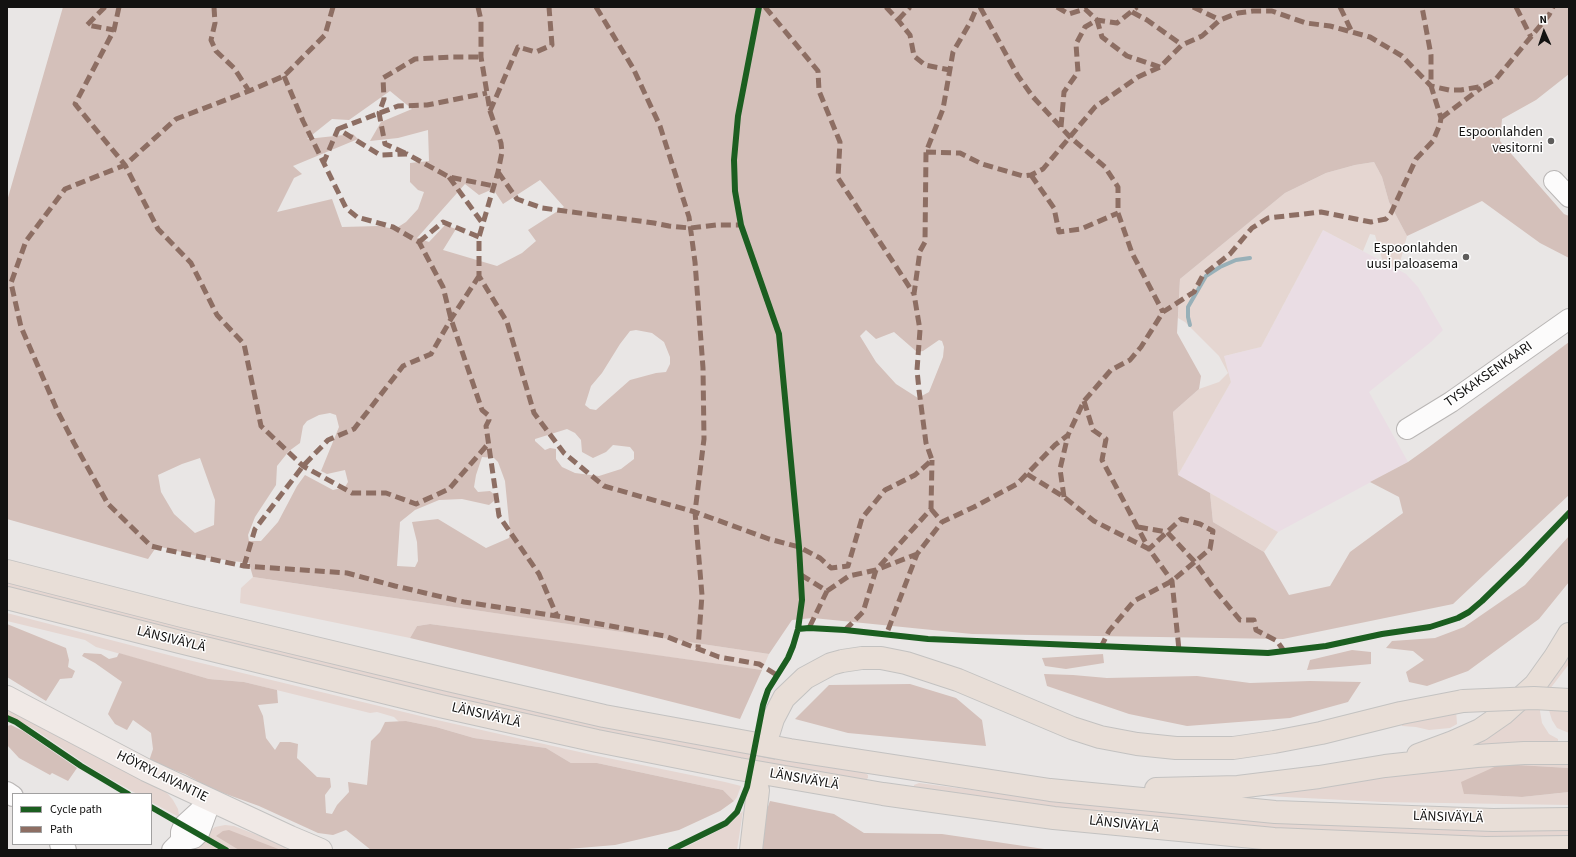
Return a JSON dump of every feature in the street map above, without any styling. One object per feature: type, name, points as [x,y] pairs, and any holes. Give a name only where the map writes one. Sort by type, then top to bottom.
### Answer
[{"type":"highway","name":"LÄNSIVÄYLÄ","points":[[7,571],[444,679],[604,716],[744,742],[1050,790],[1275,812],[1493,820],[1569,819]]},
{"type":"highway","name":"LÄNSIVÄYLÄ","points":[[7,598],[417,700],[589,740],[739,769],[883,794],[1054,818],[1274,839],[1484,848],[1569,847]]},
{"type":"highway","points":[[1385,766],[1453,742],[1480,730],[1503,714],[1535,685],[1569,634]]},
{"type":"highway","points":[[769,732],[773,719],[784,698],[805,678],[831,664],[842,660],[862,658],[881,658],[906,663],[958,680],[1072,728],[1100,737],[1137,744],[1176,748],[1233,748],[1274,742],[1321,733],[1402,713],[1463,701],[1534,698],[1569,700]]},
{"type":"highway","points":[[1050,790],[1238,787],[1319,777],[1385,766],[1493,755],[1569,753]]},
{"type":"highway","points":[[742,850],[749,815],[757,796],[751,850]]},
{"type":"main road","name":"HÖYRYLAIVANTIE","points":[[7,697],[146,770],[321,850]]},
{"type":"street","points":[[1554,181],[1569,197]]},
{"type":"street","name":"TYSKAKSENKAARI","points":[[1407,429],[1451,402],[1569,319]]},
{"type":"street","points":[[176,846],[194,838],[199,833],[211,800]]},
{"type":"shaded area","points":[[63,7],[1569,7],[1569,74],[1536,100],[1502,119],[1500,141],[1564,214],[1569,216],[1569,258],[1540,243],[1482,201],[1407,236],[1389,202],[1382,177],[1374,162],[1355,165],[1326,173],[1285,193],[1180,279],[1177,333],[1201,376],[1199,389],[1173,412],[1178,475],[1210,493],[1213,522],[1264,552],[1289,595],[1330,586],[1350,552],[1403,513],[1399,497],[1370,482],[1408,462],[1569,342],[1569,495],[1453,604],[1283,639],[972,634],[813,618],[792,620],[769,654],[253,577],[249,563],[201,557],[157,546],[148,559],[7,519],[7,201]],"holes":[[[390,91],[412,109],[381,122],[370,141],[398,138],[428,130],[429,161],[410,163],[410,182],[418,190],[424,192],[418,209],[406,222],[395,229],[379,226],[342,227],[332,199],[277,212],[294,178],[302,174],[293,166],[358,139],[353,134],[307,139],[332,119],[349,120]],[[540,180],[564,207],[528,230],[536,241],[522,253],[497,266],[443,250],[456,229],[445,225],[429,242],[417,238],[465,184],[479,195],[493,189],[503,204]],[[636,330],[652,333],[664,342],[670,357],[670,364],[666,372],[630,380],[596,410],[590,409],[585,405],[591,386],[602,373],[630,331]],[[866,330],[876,339],[894,332],[917,352],[923,351],[939,340],[942,341],[944,347],[943,357],[929,392],[918,398],[896,384],[876,362],[860,336]],[[330,413],[336,415],[339,427],[321,471],[327,474],[345,470],[348,482],[345,487],[333,490],[305,475],[297,486],[278,522],[261,541],[249,541],[248,535],[255,517],[276,485],[277,466],[289,451],[300,443],[303,426],[307,421],[319,415]],[[567,429],[575,433],[581,440],[582,452],[593,458],[606,452],[613,445],[630,447],[634,452],[634,459],[621,469],[599,476],[575,473],[562,467],[556,459],[556,449],[550,448],[545,450],[535,441],[535,439]],[[482,457],[494,458],[498,462],[505,481],[510,532],[509,538],[486,548],[438,519],[412,522],[417,542],[418,561],[415,567],[397,566],[400,522],[415,510],[439,500],[462,499],[489,505],[494,501],[495,495],[490,491],[478,492],[474,487]],[[200,458],[215,500],[214,525],[195,533],[174,514],[161,492],[158,475]]]},
{"type":"shaded area","points":[[1374,162],[1382,177],[1389,202],[1407,236],[1398,270],[1383,262],[1375,235],[1370,234],[1363,251],[1323,230],[1261,347],[1224,356],[1231,382],[1178,475],[1173,412],[1199,389],[1219,382],[1228,373],[1219,356],[1185,322],[1178,318],[1180,279],[1285,193],[1326,173],[1355,165]]},
{"type":"shaded area","points":[[1323,230],[1406,274],[1418,287],[1443,330],[1431,342],[1369,392],[1408,462],[1278,532],[1178,475],[1231,382],[1224,356],[1261,347]]},
{"type":"shaded area","points":[[1210,493],[1278,532],[1264,552],[1213,522]]},
{"type":"shaded area","points":[[1569,536],[1569,582],[1539,619],[1468,671],[1427,686],[1409,682],[1406,672],[1424,660],[1413,651],[1386,648],[1392,641],[1435,638],[1464,627],[1525,585]]},
{"type":"shaded area","points":[[253,577],[769,654],[762,670],[430,624],[417,626],[410,638],[240,603],[241,588]]},
{"type":"shaded area","points":[[7,581],[784,759],[865,773],[868,775],[868,778],[864,781],[840,777],[604,733],[435,695],[7,589]]},
{"type":"shaded area","points":[[7,613],[176,657],[437,720],[741,786],[734,801],[723,790],[597,763],[571,763],[546,748],[474,738],[436,727],[406,721],[399,722],[394,717],[377,712],[370,713],[244,682],[209,679],[96,647],[85,640],[7,621]]},
{"type":"shaded area","points":[[7,624],[66,648],[69,660],[68,667],[75,671],[72,678],[60,679],[46,701],[7,677]]},
{"type":"shaded area","points":[[430,624],[762,670],[740,719],[410,638],[417,626]]},
{"type":"shaded area","points":[[1569,643],[1569,664],[1543,698],[1540,711],[1542,723],[1549,734],[1558,739],[1558,742],[1463,746]]},
{"type":"shaded area","points":[[1352,650],[1371,652],[1371,664],[1307,670],[1310,660]]},
{"type":"shaded area","points":[[84,653],[101,654],[109,659],[117,657],[119,653],[209,679],[244,682],[277,690],[278,703],[258,705],[263,716],[266,738],[275,750],[280,742],[298,744],[297,758],[317,777],[330,778],[331,787],[325,795],[326,813],[332,814],[337,805],[349,792],[348,782],[367,785],[371,741],[380,732],[385,722],[406,721],[436,727],[474,738],[546,748],[571,763],[597,763],[723,790],[734,801],[720,811],[679,830],[615,845],[556,850],[371,850],[346,830],[333,835],[318,833],[259,806],[212,789],[185,774],[149,761],[153,749],[151,733],[133,720],[127,730],[115,724],[108,714],[122,682],[95,663],[82,656]]},
{"type":"shaded area","points":[[1103,654],[1104,663],[1066,669],[1045,666],[1042,658]]},
{"type":"shaded area","points":[[1044,674],[1107,678],[1197,676],[1250,683],[1310,681],[1361,682],[1348,702],[1290,718],[1187,726],[1129,714],[1047,686]]},
{"type":"shaded area","points":[[910,684],[956,698],[982,720],[986,746],[848,733],[795,719],[829,685]]},
{"type":"shaded area","points":[[7,707],[160,788],[173,800],[178,809],[179,815],[177,816],[152,803],[152,793],[135,793],[93,769],[34,729],[7,715]]},
{"type":"shaded area","points":[[1548,707],[1569,708],[1569,733],[1557,728],[1552,720]]},
{"type":"shaded area","points":[[1456,710],[1457,724],[1450,728],[1429,730],[1402,726],[1401,720]]},
{"type":"shaded area","points":[[11,725],[23,731],[77,768],[68,781],[52,773],[50,775],[19,758],[7,745],[7,726]]},
{"type":"shaded area","points":[[1569,759],[1569,768],[1501,764],[1464,794],[1522,797],[1569,792],[1569,805],[1383,802],[1266,796],[1267,793],[1331,786],[1440,767]]},
{"type":"shaded area","points":[[1501,764],[1569,768],[1569,792],[1522,797],[1464,794],[1461,782]]},
{"type":"shaded area","points":[[919,783],[1003,794],[1569,829],[1569,837],[1444,837],[1283,829],[1091,813],[914,788],[914,785]]},
{"type":"shaded area","points":[[770,801],[834,814],[864,833],[942,834],[1051,850],[759,850],[762,823]]},
{"type":"shaded area","points":[[743,811],[737,850],[680,850],[727,826]]},
{"type":"shaded area","points":[[225,825],[234,826],[296,850],[194,850],[210,831],[215,827]]},
{"type":"shaded area","points":[[229,830],[281,850],[239,850],[216,836],[223,831]]},
{"type":"waterway","points":[[1190,325],[1188,307],[1206,276],[1220,267],[1236,260],[1250,258]]},
{"type":"tunnel","points":[[758,790],[769,732]]},
{"type":"marked path","points":[[105,7],[87,25],[114,30]]},
{"type":"marked path","points":[[119,7],[114,30],[75,104],[125,165],[158,229],[191,263],[217,315],[244,344],[261,426],[303,466],[352,493],[386,493],[416,504],[449,489],[488,444]]},
{"type":"marked path","points":[[214,7],[215,23],[211,40],[216,51],[234,68],[249,91]]},
{"type":"marked path","points":[[333,7],[325,35],[284,76],[176,119],[125,165],[65,189],[26,241],[11,283],[21,327],[57,410],[108,504],[151,546],[244,566],[347,573],[464,602],[557,616],[665,636],[719,657],[759,664],[777,675]]},
{"type":"marked path","points":[[478,7],[481,20],[481,57],[490,111],[501,143],[502,152],[498,172],[479,237],[479,276],[507,322],[534,413],[564,453],[604,486],[695,512],[769,539],[799,547],[820,558],[831,568],[848,566],[862,518],[885,490],[915,475],[932,460],[926,443],[919,390],[917,370],[920,330],[914,294],[920,251],[925,242],[926,152],[943,109],[953,52],[971,21],[977,7]]},
{"type":"marked path","points":[[490,111],[518,47],[536,52],[552,45],[549,7]]},
{"type":"marked path","points":[[596,7],[633,68],[660,126],[689,217],[695,262],[703,368],[704,439],[695,512],[702,595],[698,648]]},
{"type":"marked path","points":[[765,7],[818,71],[819,91],[840,142],[838,178],[914,294]]},
{"type":"marked path","points":[[886,7],[910,35],[914,56],[925,65],[950,70]]},
{"type":"marked path","points":[[898,20],[910,7]]},
{"type":"marked path","points":[[980,7],[1018,76],[1033,97],[1070,137],[1105,167],[1118,187],[1118,213],[1132,253],[1163,312]]},
{"type":"marked path","points":[[1057,7],[1069,14],[1085,9],[1097,20],[1117,23],[1137,7]]},
{"type":"marked path","points":[[1193,7],[1220,20]]},
{"type":"marked path","points":[[1340,7],[1351,30]]},
{"type":"marked path","points":[[888,630],[917,554],[942,522],[1017,484],[1055,445],[1068,435],[1084,401],[1111,370],[1130,360],[1141,347],[1163,312],[1194,292],[1203,275],[1230,254],[1252,228],[1268,218],[1321,212],[1371,222],[1386,219],[1391,213],[1416,159],[1433,141],[1440,124],[1441,118],[1431,86],[1431,55],[1422,7]]},
{"type":"marked path","points":[[1516,7],[1531,37]]},
{"type":"marked path","points":[[926,152],[960,153],[982,164],[1023,176],[1031,175],[1043,169],[1095,107],[1138,77],[1160,67],[1182,45],[1202,36],[1220,20],[1238,13],[1272,11],[1306,23],[1330,26],[1370,37],[1402,56],[1431,86],[1449,90],[1461,90],[1484,86],[1496,79],[1549,15],[1553,7]]},
{"type":"marked path","points":[[1132,12],[1147,20],[1182,45]]},
{"type":"marked path","points":[[1061,127],[1064,92],[1078,72],[1076,44],[1085,27],[1097,20],[1102,37],[1127,56],[1160,67]]},
{"type":"marked path","points":[[405,153],[385,144],[379,113],[384,99],[383,78],[415,59],[481,57]]},
{"type":"marked path","points":[[284,76],[303,121],[346,208],[357,217],[393,227],[419,242],[443,287],[451,319],[482,410],[488,415],[489,420],[486,426],[499,516],[539,574],[557,616]]},
{"type":"marked path","points":[[1441,118],[1481,88]]},
{"type":"marked path","points":[[338,129],[398,106],[427,105],[487,93]]},
{"type":"marked path","points":[[323,164],[338,129],[380,155],[407,154],[449,177],[494,186]]},
{"type":"marked path","points":[[498,172],[517,199],[542,208],[690,228],[716,225],[741,225]]},
{"type":"marked path","points":[[1031,175],[1054,208],[1059,232],[1081,229],[1118,213]]},
{"type":"marked path","points":[[449,177],[483,224]]},
{"type":"marked path","points":[[419,242],[443,222],[479,237]]},
{"type":"marked path","points":[[244,566],[255,529],[303,466],[328,440],[354,429],[403,366],[431,354],[451,319],[479,276]]},
{"type":"marked path","points":[[1084,401],[1093,430],[1106,439],[1102,460],[1149,549],[1181,519],[1200,524],[1213,531],[1210,549],[1172,581],[1134,601],[1109,631],[1101,647]]},
{"type":"marked path","points":[[1064,497],[1060,469],[1068,435]]},
{"type":"marked path","points":[[845,630],[863,612],[876,570],[931,509],[932,460]]},
{"type":"marked path","points":[[1027,474],[1064,497],[1094,521],[1149,549],[1172,581],[1179,650]]},
{"type":"marked path","points":[[931,509],[942,522]]},
{"type":"marked path","points":[[1138,527],[1167,532],[1194,561],[1215,590],[1240,620],[1254,620],[1256,630],[1277,641],[1284,651]]},
{"type":"marked path","points":[[827,591],[849,576],[876,570],[917,554]]},
{"type":"marked path","points":[[801,575],[827,591],[809,628]]},
{"type":"cycle path","points":[[671,850],[726,823],[737,812],[747,787],[763,705],[768,690],[788,658],[793,646],[798,629],[802,600],[799,547],[779,334],[741,225],[735,191],[734,160],[738,116],[759,7]]},
{"type":"cycle path","points":[[798,629],[809,628],[845,630],[928,639],[1268,653],[1326,646],[1382,634],[1430,627],[1458,618],[1469,612],[1522,562],[1569,513]]},
{"type":"cycle path","points":[[7,718],[16,722],[81,766],[126,793]]},
{"type":"cycle path","points":[[152,808],[226,850]]},
{"type":"place","name":"Espoonlahden vesitorni","points":[[1551,141]]},
{"type":"place","name":"Espoonlahden uusi paloasema","points":[[1466,257]]}]
